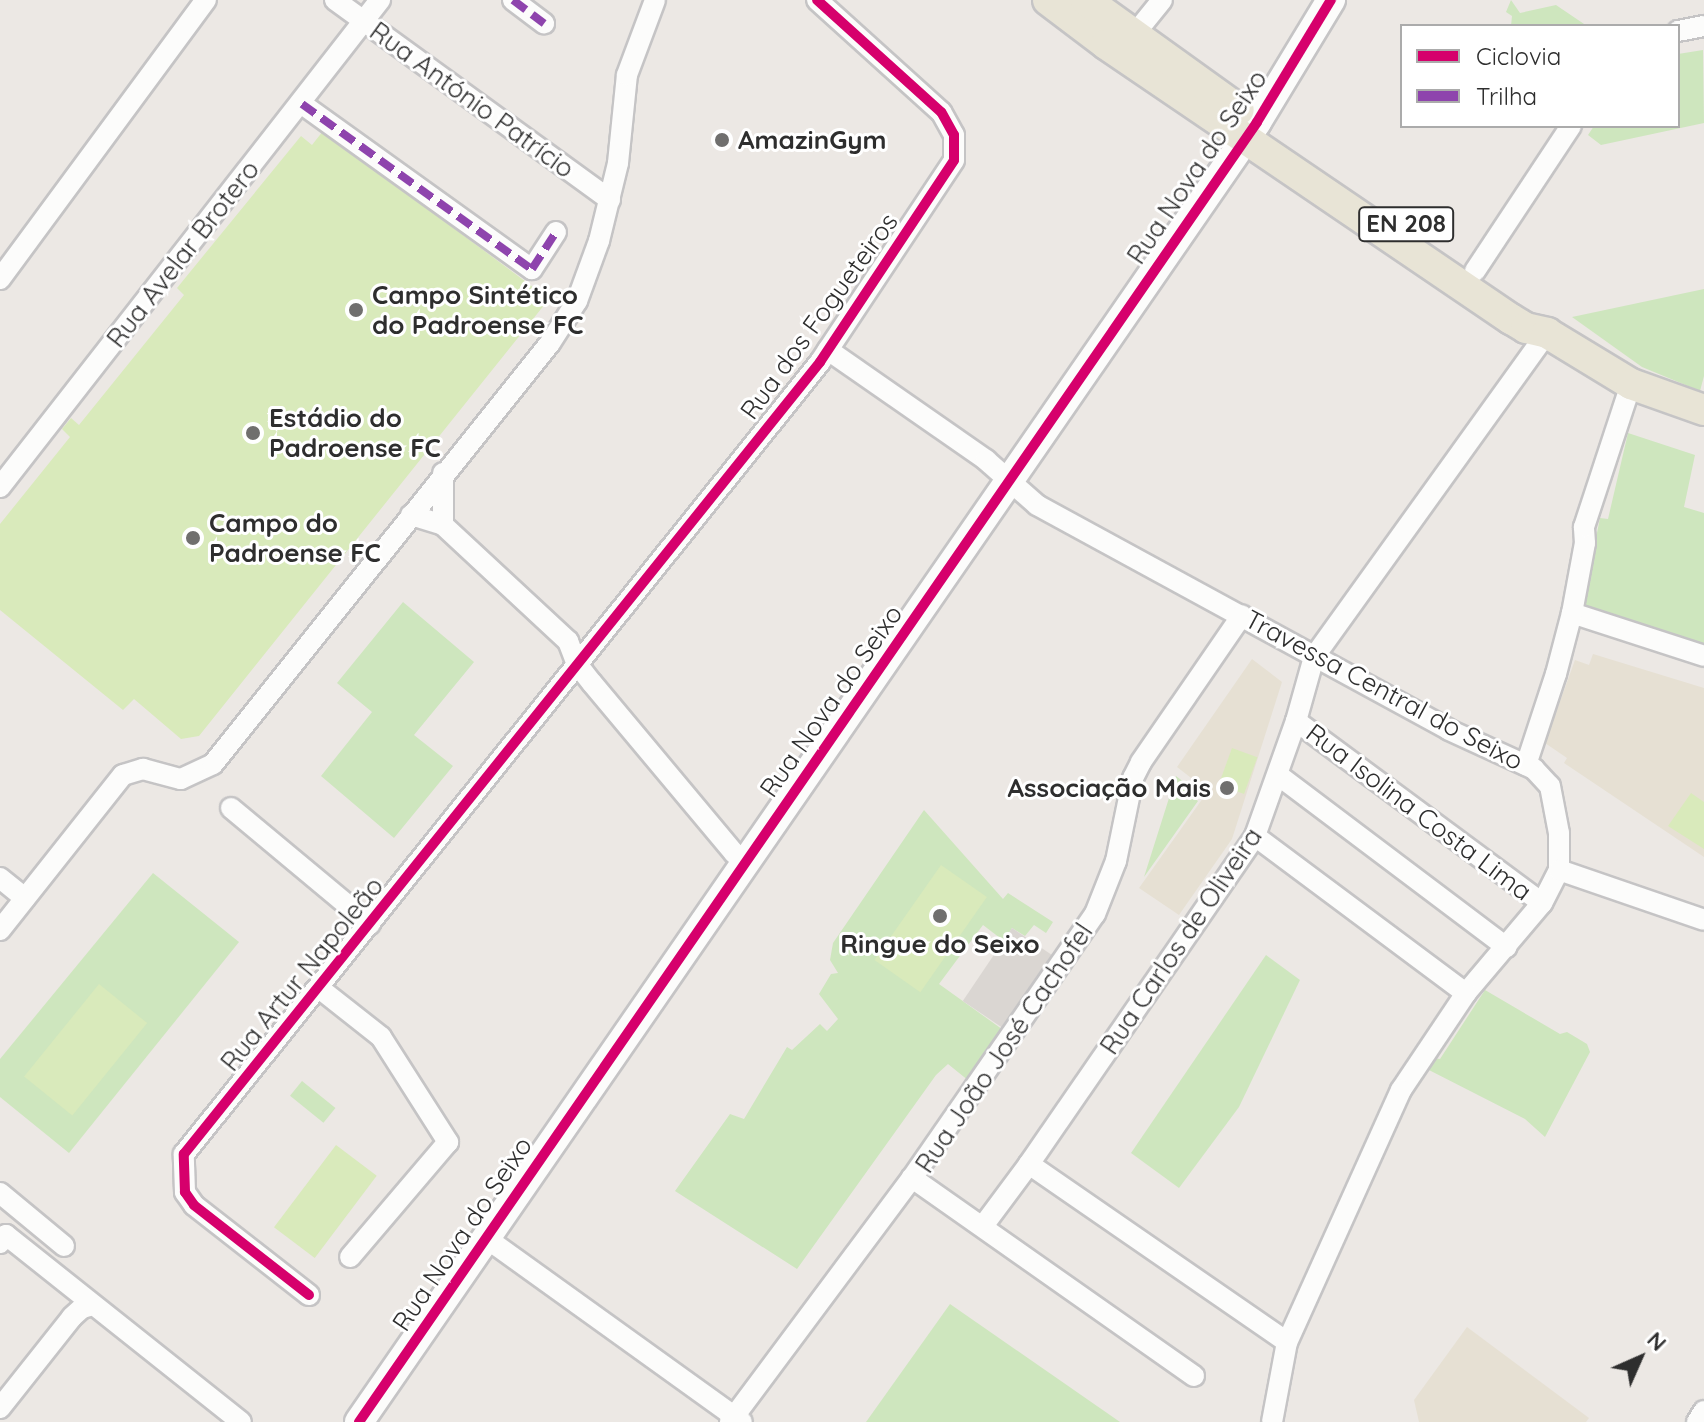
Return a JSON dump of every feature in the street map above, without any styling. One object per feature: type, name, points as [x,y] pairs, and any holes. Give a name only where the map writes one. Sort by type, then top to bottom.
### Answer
[{"type":"main road","name":"EN 208","points":[[1048,0],[1475,271],[1533,312],[1547,333]]},
{"type":"main road","name":"EN 208","points":[[1086,0],[1251,130],[1511,319],[1526,328],[1547,333],[1631,384],[1704,410]]},
{"type":"main road","name":"Rua Nova do Seixo","points":[[367,1419],[486,1238],[1251,130],[1331,0]]},
{"type":"street","points":[[0,279],[206,0]]},
{"type":"street","name":"Rua António Patrício","points":[[335,0],[610,200]]},
{"type":"street","name":"Rua Avelar Brotero","points":[[0,487],[302,104],[380,0]]},
{"type":"street","points":[[513,0],[544,23]]},
{"type":"street","points":[[0,930],[123,775],[143,769],[181,779],[213,764],[564,323],[594,257],[618,163],[627,75],[655,0]]},
{"type":"street","name":"Rua dos Fogueteiros","points":[[577,664],[828,350],[954,160],[954,135],[941,112],[817,0]]},
{"type":"street","points":[[1133,36],[1162,0]]},
{"type":"street","points":[[1680,31],[1704,26]]},
{"type":"street","points":[[302,104],[532,269],[556,232]]},
{"type":"street","points":[[1475,271],[1570,128]]},
{"type":"street","points":[[1314,657],[1547,333]]},
{"type":"street","name":"Travessa Central do Seixo","points":[[828,350],[986,460],[1037,505],[1449,730],[1526,765],[1541,774],[1550,786],[1559,833],[1559,870],[1542,903],[1466,993],[1401,1090],[1287,1342],[1272,1422]]},
{"type":"street","points":[[1526,765],[1552,689],[1572,613],[1585,543],[1584,527],[1631,384]]},
{"type":"street","points":[[443,473],[443,525]]},
{"type":"street","points":[[411,515],[443,525],[568,641],[577,664],[734,853],[747,862]]},
{"type":"street","points":[[1572,613],[1704,656]]},
{"type":"street","name":"Rua João José Cachofel","points":[[1194,1376],[912,1178],[1095,914],[1116,861],[1133,778],[1242,615]]},
{"type":"street","name":"Rua Carlos de Oliveira","points":[[983,1226],[1255,836],[1296,721],[1314,657]]},
{"type":"street","name":"Rua Artur Napoleão","points":[[309,1295],[194,1205],[185,1192],[184,1154],[577,664]]},
{"type":"street","name":"Rua Isolina Costa Lima","points":[[1296,721],[1542,903]]},
{"type":"street","points":[[1278,775],[1506,947]]},
{"type":"street","points":[[231,808],[370,924]]},
{"type":"street","points":[[1255,836],[1466,993]]},
{"type":"street","points":[[1559,870],[1704,920]]},
{"type":"street","points":[[0,878],[25,898]]},
{"type":"street","points":[[319,988],[381,1037],[448,1142],[350,1257]]},
{"type":"street","points":[[1029,1164],[1287,1342]]},
{"type":"street","points":[[486,1238],[735,1420],[912,1178]]},
{"type":"street","points":[[0,1193],[64,1246]]},
{"type":"street","points":[[3,1239],[93,1305],[241,1422]]},
{"type":"street","points":[[0,1408],[72,1317],[82,1308],[93,1305]]},
{"type":"street","points":[[1697,1422],[1704,1411]]},
{"type":"shaded area","points":[[1593,654],[1704,688],[1704,857],[1564,763],[1567,758],[1545,743],[1575,660],[1589,665]]},
{"type":"shaded area","name":"Associação Mais","points":[[1252,659],[1282,682],[1232,839],[1179,915],[1139,888],[1208,791],[1177,767]]},
{"type":"shaded area","points":[[1012,928],[1057,958],[1008,1031],[963,1001]]},
{"type":"shaded area","points":[[1467,1327],[1589,1418],[1586,1422],[1419,1422],[1414,1400]]},
{"type":"green space","points":[[1511,0],[1520,13],[1556,5],[1584,24],[1511,24],[1512,16],[1506,12]]},
{"type":"green space","points":[[1703,50],[1704,123],[1601,145],[1588,135],[1593,128],[1680,128],[1680,54]]},
{"type":"green space","name":"Estádio do Padroense FC","points":[[323,131],[549,299],[199,736],[181,739],[134,699],[123,710],[0,610],[0,524],[70,437],[62,429],[71,418],[79,425],[184,295],[177,288],[301,136],[312,145]]},
{"type":"green space","points":[[1704,289],[1704,376],[1700,391],[1642,367],[1572,317]]},
{"type":"green space","points":[[1628,433],[1695,455],[1684,507],[1704,513],[1704,645],[1582,607],[1600,518],[1608,519]]},
{"type":"green space","points":[[403,602],[474,662],[414,735],[453,766],[394,838],[321,776],[372,712],[337,683]]},
{"type":"green space","points":[[1232,748],[1257,757],[1244,794],[1219,785]]},
{"type":"green space","points":[[1176,776],[1198,793],[1194,798],[1198,801],[1144,877]]},
{"type":"green space","points":[[1691,793],[1704,802],[1704,849],[1668,826]]},
{"type":"green space","points":[[924,810],[1003,899],[1008,893],[1053,922],[1046,933],[1034,925],[1025,936],[1012,928],[1004,941],[983,925],[939,984],[1006,1032],[969,1081],[948,1064],[936,1075],[797,1269],[675,1191],[730,1114],[744,1119],[787,1047],[792,1050],[820,1024],[827,1031],[838,1019],[819,994],[831,974],[838,973],[830,960],[833,943]]},
{"type":"green space","name":"Ringue do Seixo","points":[[941,865],[987,897],[920,992],[874,960]]},
{"type":"green space","points":[[153,873],[239,942],[69,1153],[0,1097],[0,1059]]},
{"type":"green space","points":[[1266,955],[1300,980],[1239,1107],[1179,1188],[1131,1153]]},
{"type":"green space","points":[[99,984],[147,1023],[72,1115],[24,1076]]},
{"type":"green space","points":[[1485,990],[1560,1034],[1567,1032],[1587,1044],[1590,1052],[1545,1137],[1525,1119],[1425,1068],[1432,1058],[1440,1059]]},
{"type":"green space","points":[[302,1081],[335,1108],[323,1123],[290,1096]]},
{"type":"green space","points":[[336,1145],[377,1176],[315,1258],[274,1227]]},
{"type":"green space","points":[[950,1304],[1120,1422],[866,1422]]},
{"type":"marked path","points":[[513,0],[544,23]]},
{"type":"marked path","points":[[302,104],[532,269],[556,232]]},
{"type":"cycle path","points":[[309,1295],[194,1205],[185,1192],[184,1154],[820,362],[954,160],[954,135],[941,112],[817,0]]},
{"type":"cycle path","points":[[359,1422],[1257,122],[1331,0]]},
{"type":"place","name":"AmazinGym","points":[[722,140]]},
{"type":"place","name":"Campo Sintético do Padroense FC","points":[[356,310]]},
{"type":"place","name":"Estádio do Padroense FC","points":[[253,433]]},
{"type":"place","name":"Campo do Padroense FC","points":[[193,538]]},
{"type":"place","name":"Associação Mais","points":[[1227,788]]},
{"type":"place","name":"Ringue do Seixo","points":[[940,916]]}]
